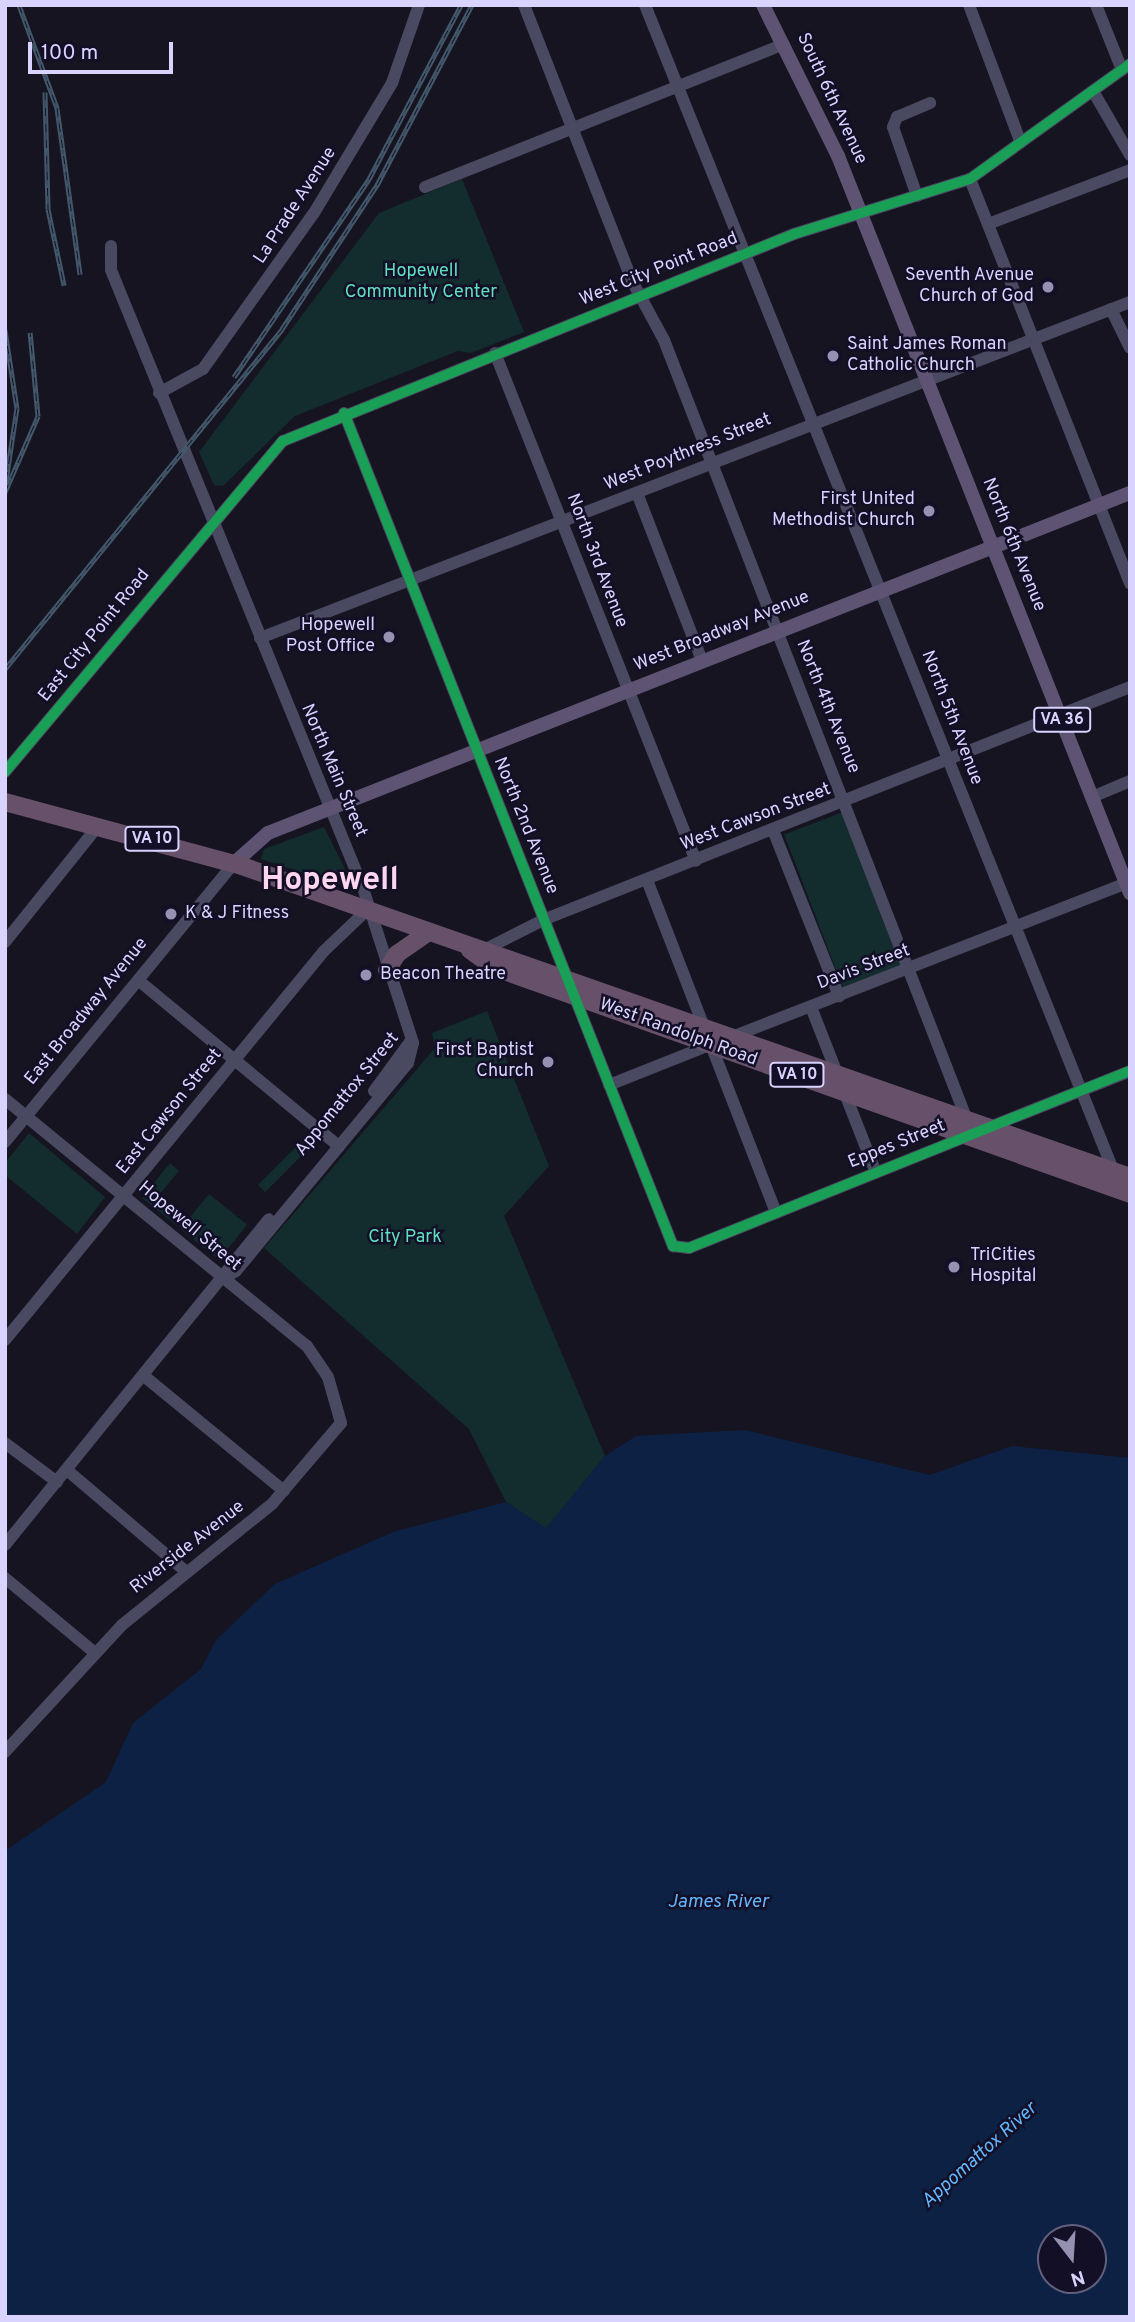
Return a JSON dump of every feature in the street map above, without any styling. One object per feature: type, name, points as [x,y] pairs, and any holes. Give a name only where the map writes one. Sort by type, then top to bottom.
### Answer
[{"type":"highway","name":"VA 10","points":[[5,802],[233,864],[366,911]]},
{"type":"highway","name":"West Randolph Road","points":[[366,911],[474,951],[574,995],[845,1092],[969,1128],[989,1127],[1112,1170],[1129,1188]]},
{"type":"highway","points":[[387,971],[397,954],[427,933]]},
{"type":"highway","name":"West Randolph Road","points":[[474,951],[566,976],[838,1073],[969,1128],[1129,1188]]},
{"type":"main road","name":"South 6th Avenue","points":[[763,5],[784,44],[860,211]]},
{"type":"main road","name":"North 6th Avenue","points":[[860,211],[1129,886]]},
{"type":"main road","name":"West Broadway Avenue","points":[[330,809],[1130,494]]},
{"type":"main road","name":"East Broadway Avenue","points":[[233,864],[257,840],[330,809]]},
{"type":"street","name":"La Prade Avenue","points":[[159,393],[203,369],[314,213],[393,83],[419,5]]},
{"type":"street","name":"North 4th Avenue","points":[[524,5],[572,129],[712,463],[911,968],[969,1128]]},
{"type":"street","name":"North 5th Avenue","points":[[645,5],[816,421],[1112,1170]]},
{"type":"street","points":[[969,5],[1021,143]]},
{"type":"street","points":[[1096,5],[1126,67]]},
{"type":"street","points":[[425,187],[784,44]]},
{"type":"street","name":"West City Point Road","points":[[211,521],[274,448],[344,413],[860,211],[970,178],[1126,67]]},
{"type":"street","points":[[1093,91],[1130,155]]},
{"type":"street","points":[[917,196],[893,127],[897,117],[930,103]]},
{"type":"street","points":[[988,224],[1130,170]]},
{"type":"street","points":[[970,178],[1130,583]]},
{"type":"street","name":"North Main Street","points":[[111,246],[111,270],[330,809],[412,1038]]},
{"type":"street","name":"West Poythress Street","points":[[260,638],[409,583],[816,421],[1130,302]]},
{"type":"street","points":[[1111,309],[1130,348]]},
{"type":"street","name":"North 3rd Avenue","points":[[495,353],[696,861]]},
{"type":"street","name":"North 2nd Avenue","points":[[344,413],[543,920],[677,1249]]},
{"type":"street","points":[[637,493],[702,661]]},
{"type":"street","name":"East City Point Road","points":[[5,772],[211,521]]},
{"type":"street","name":"West Cawson Street","points":[[474,951],[543,920],[846,802],[1130,687]]},
{"type":"street","points":[[1092,797],[1130,781]]},
{"type":"street","points":[[5,942],[97,826]]},
{"type":"street","points":[[774,830],[839,996]]},
{"type":"street","name":"East Broadway Avenue","points":[[5,1142],[233,864]]},
{"type":"street","points":[[647,880],[776,1213]]},
{"type":"street","name":"Davis Street","points":[[609,1085],[1129,886]]},
{"type":"street","name":"East Cawson Street","points":[[5,1340],[234,1061],[366,911]]},
{"type":"street","points":[[138,980],[336,1143]]},
{"type":"street","points":[[811,1007],[876,1173]]},
{"type":"street","name":"Appomattox Street","points":[[5,1545],[336,1143],[408,1063],[412,1038]]},
{"type":"street","points":[[989,1127],[1130,1071]]},
{"type":"street","name":"Hopewell Street","points":[[5,1099],[307,1346],[322,1362],[334,1394]]},
{"type":"street","name":"Eppes Street","points":[[677,1249],[876,1173],[969,1128]]},
{"type":"street","points":[[144,1377],[284,1492]]},
{"type":"street","name":"Riverside Avenue","points":[[7,1746],[95,1653],[184,1570],[284,1492],[338,1434],[334,1394]]},
{"type":"street","points":[[5,1443],[57,1482]]},
{"type":"street","points":[[67,1469],[184,1570]]},
{"type":"street","points":[[5,1578],[95,1653]]},
{"type":"green space","name":"Hopewell Community Center","points":[[462,179],[524,332],[471,353],[458,351],[295,416],[223,486],[214,485],[199,452],[379,213]]},
{"type":"green space","points":[[843,812],[902,966],[843,989],[784,835]]},
{"type":"green space","points":[[324,827],[350,879],[346,887],[261,859],[264,849]]},
{"type":"green space","name":"City Park","points":[[487,1011],[549,1166],[504,1216],[605,1456],[546,1529],[506,1502],[469,1429],[264,1248],[435,1048],[432,1033]]},
{"type":"green space","points":[[29,1133],[105,1197],[77,1234],[5,1175],[5,1163]]},
{"type":"green space","points":[[306,1137],[313,1144],[265,1192],[258,1185]]},
{"type":"green space","points":[[170,1163],[179,1171],[158,1196],[181,1216],[177,1226],[142,1198]]},
{"type":"green space","points":[[209,1194],[247,1225],[219,1260],[181,1229]]},
{"type":"water","name":"James River","points":[[745,1430],[930,1475],[1012,1446],[1130,1458],[1130,2317],[5,2317],[5,1851],[106,1782],[133,1723],[201,1669],[216,1640],[275,1584],[393,1532],[506,1502],[546,1528],[605,1456],[636,1436]]},
{"type":"railway","points":[[19,5],[57,108],[80,274]]},
{"type":"railway","points":[[234,377],[369,179],[461,5]]},
{"type":"railway","points":[[5,669],[282,329],[377,185],[472,5]]},
{"type":"railway","points":[[45,92],[48,209],[64,285]]},
{"type":"railway","points":[[5,330],[17,408],[6,481]]},
{"type":"railway","points":[[5,492],[38,416],[30,332]]},
{"type":"cycle path","points":[[5,772],[283,441],[794,234],[970,179],[1130,64]]},
{"type":"cycle path","points":[[344,413],[673,1246],[689,1248],[1130,1071]]},
{"type":"place","name":"Seventh Avenue Church of God","points":[[1048,287]]},
{"type":"place","name":"Saint James Roman Catholic Church","points":[[833,356]]},
{"type":"place","name":"First United Methodist Church","points":[[929,511]]},
{"type":"place","name":"Hopewell Post Office","points":[[389,637]]},
{"type":"place","name":"K & J Fitness","points":[[171,914]]},
{"type":"place","name":"Beacon Theatre","points":[[366,975]]},
{"type":"place","name":"First Baptist Church","points":[[548,1062]]},
{"type":"place","name":"TriCities Hospital","points":[[954,1267]]},
{"type":"district","name":"Hopewell","points":[[330,881]]},
{"type":"water label","name":"Appomattox River","points":[[980,2156]]}]
